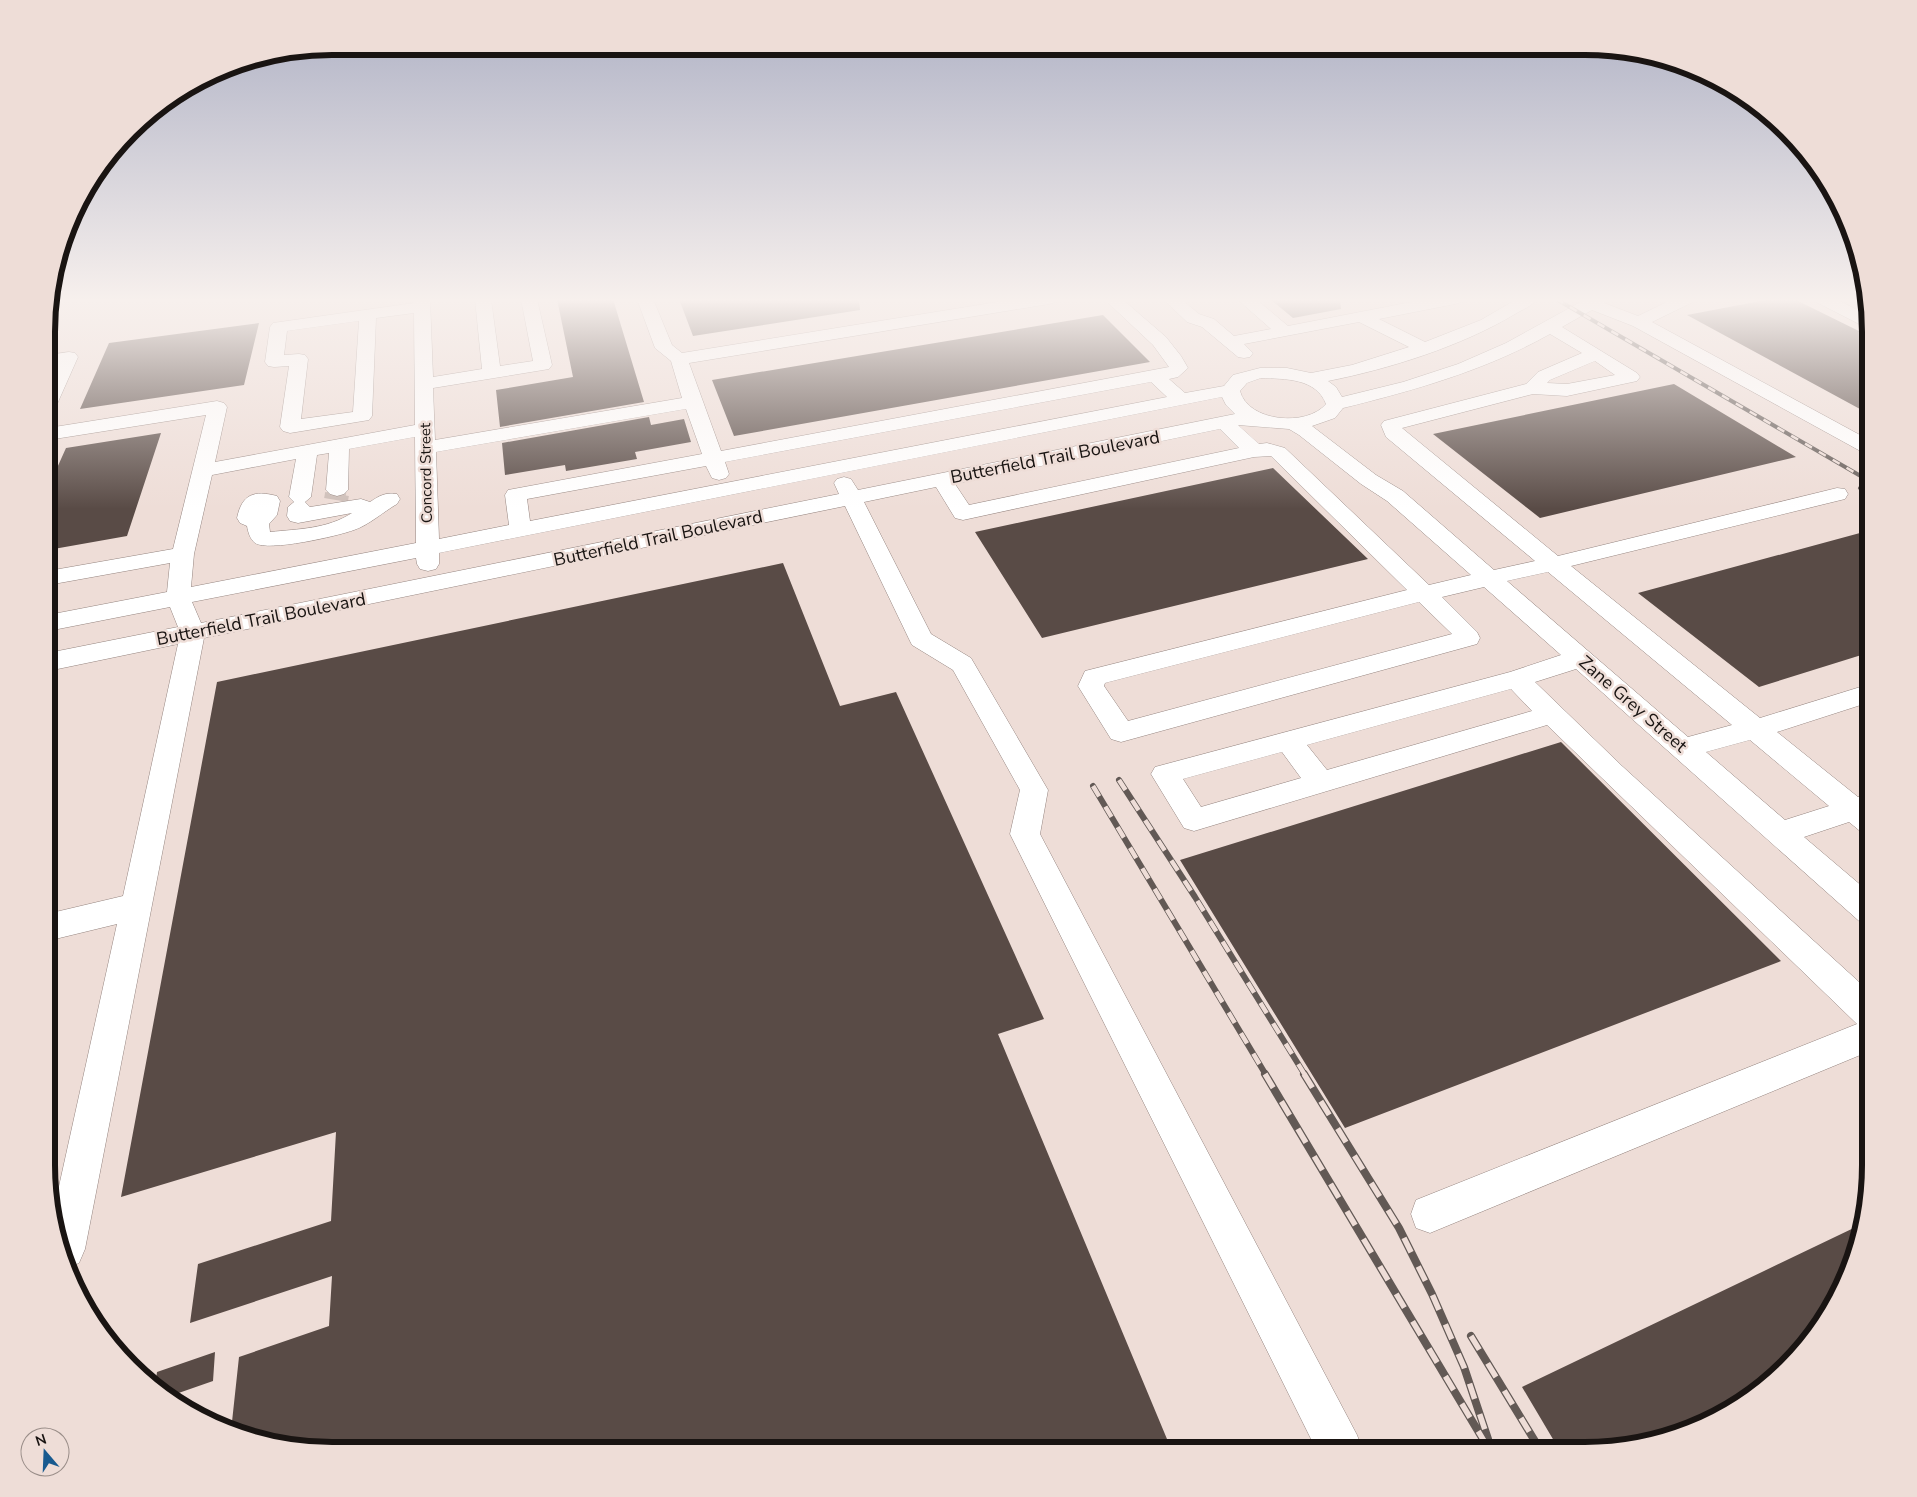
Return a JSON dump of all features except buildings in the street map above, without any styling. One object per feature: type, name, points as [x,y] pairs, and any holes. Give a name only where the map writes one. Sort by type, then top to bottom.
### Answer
[{"type":"street","points":[[55,387],[63,369]]},
{"type":"street","points":[[298,369],[290,427],[362,416],[365,369]]},
{"type":"street","name":"Concord Street","points":[[424,369],[429,586]]},
{"type":"street","points":[[491,369],[492,373]]},
{"type":"street","points":[[424,384],[518,369]]},
{"type":"street","points":[[682,369],[724,490]]},
{"type":"street","points":[[520,529],[516,495],[1172,373],[1178,369]]},
{"type":"street","points":[[1240,369],[1235,384],[1234,402],[1247,413],[1269,421],[1293,424],[1309,422],[1329,411],[1462,369]]},
{"type":"street","points":[[1274,369],[1310,379],[1360,369]]},
{"type":"street","points":[[1534,388],[1544,376],[1561,369]]},
{"type":"street","points":[[1620,369],[1632,376],[1567,390],[1534,388],[1391,424],[1393,433],[1756,729],[1862,810]]},
{"type":"street","points":[[1725,369],[1862,444]]},
{"type":"street","name":"Butterfield Trail Boulevard","points":[[55,622],[1181,400],[1235,384],[1260,373],[1285,373]]},
{"type":"street","points":[[1155,376],[1181,400]]},
{"type":"street","name":"Zane Grey Street","points":[[1310,379],[1329,390],[1329,411],[1340,438],[1392,484],[1395,496]]},
{"type":"street","points":[[1400,387],[1436,413]]},
{"type":"street","points":[[204,470],[339,445],[425,439],[693,402]]},
{"type":"street","points":[[55,433],[217,407],[204,470],[183,554],[178,598],[193,633],[136,906],[64,1228]]},
{"type":"street","points":[[55,416],[94,412],[98,414],[95,426]]},
{"type":"street","points":[[960,413],[979,440]]},
{"type":"street","name":"Butterfield Trail Boulevard","points":[[55,661],[429,586],[1224,422],[1240,419],[1269,421]]},
{"type":"street","points":[[1224,422],[1254,451]]},
{"type":"street","name":"Zane Grey Street","points":[[1293,424],[1321,441],[1375,486],[1395,496],[1862,905]]},
{"type":"street","points":[[336,500],[339,445]]},
{"type":"street","points":[[942,480],[963,513],[1254,451],[1267,449],[1278,452],[1423,594],[1468,638],[1120,732],[1091,686],[1094,677],[1423,594],[1488,577],[1553,564],[1836,494]]},
{"type":"street","points":[[308,450],[298,516],[336,500],[388,499],[427,492]]},
{"type":"street","points":[[270,457],[262,499],[251,504],[248,518],[258,523],[258,533],[264,539],[312,535],[348,525],[388,499]]},
{"type":"street","points":[[836,468],[853,498],[921,639],[962,664],[1034,790],[1024,834],[1336,1442]]},
{"type":"street","points":[[55,577],[183,554]]},
{"type":"street","points":[[1553,714],[1194,820],[1165,774],[1516,679],[1581,658]]},
{"type":"street","points":[[1516,679],[1612,773],[1862,1006]]},
{"type":"street","points":[[1683,748],[1756,729],[1862,696]]},
{"type":"street","points":[[1288,741],[1320,783]]},
{"type":"street","points":[[1780,833],[1862,813]]},
{"type":"street","points":[[55,926],[136,906]]},
{"type":"street","points":[[1430,1214],[1862,1038]]},
{"type":"tunnel","points":[[336,496],[337,490]]},
{"type":"tunnel","points":[[336,500],[337,494]]},
{"type":"railway","points":[[1676,369],[1862,477]]},
{"type":"railway","points":[[1119,780],[1195,897],[1305,1075]]},
{"type":"railway","points":[[1093,786],[1266,1075]]},
{"type":"railway","points":[[1265,1074],[1485,1442]]},
{"type":"railway","points":[[1304,1074],[1399,1228],[1432,1294],[1464,1367],[1488,1439]]},
{"type":"railway","points":[[1471,1336],[1536,1442]]}]
